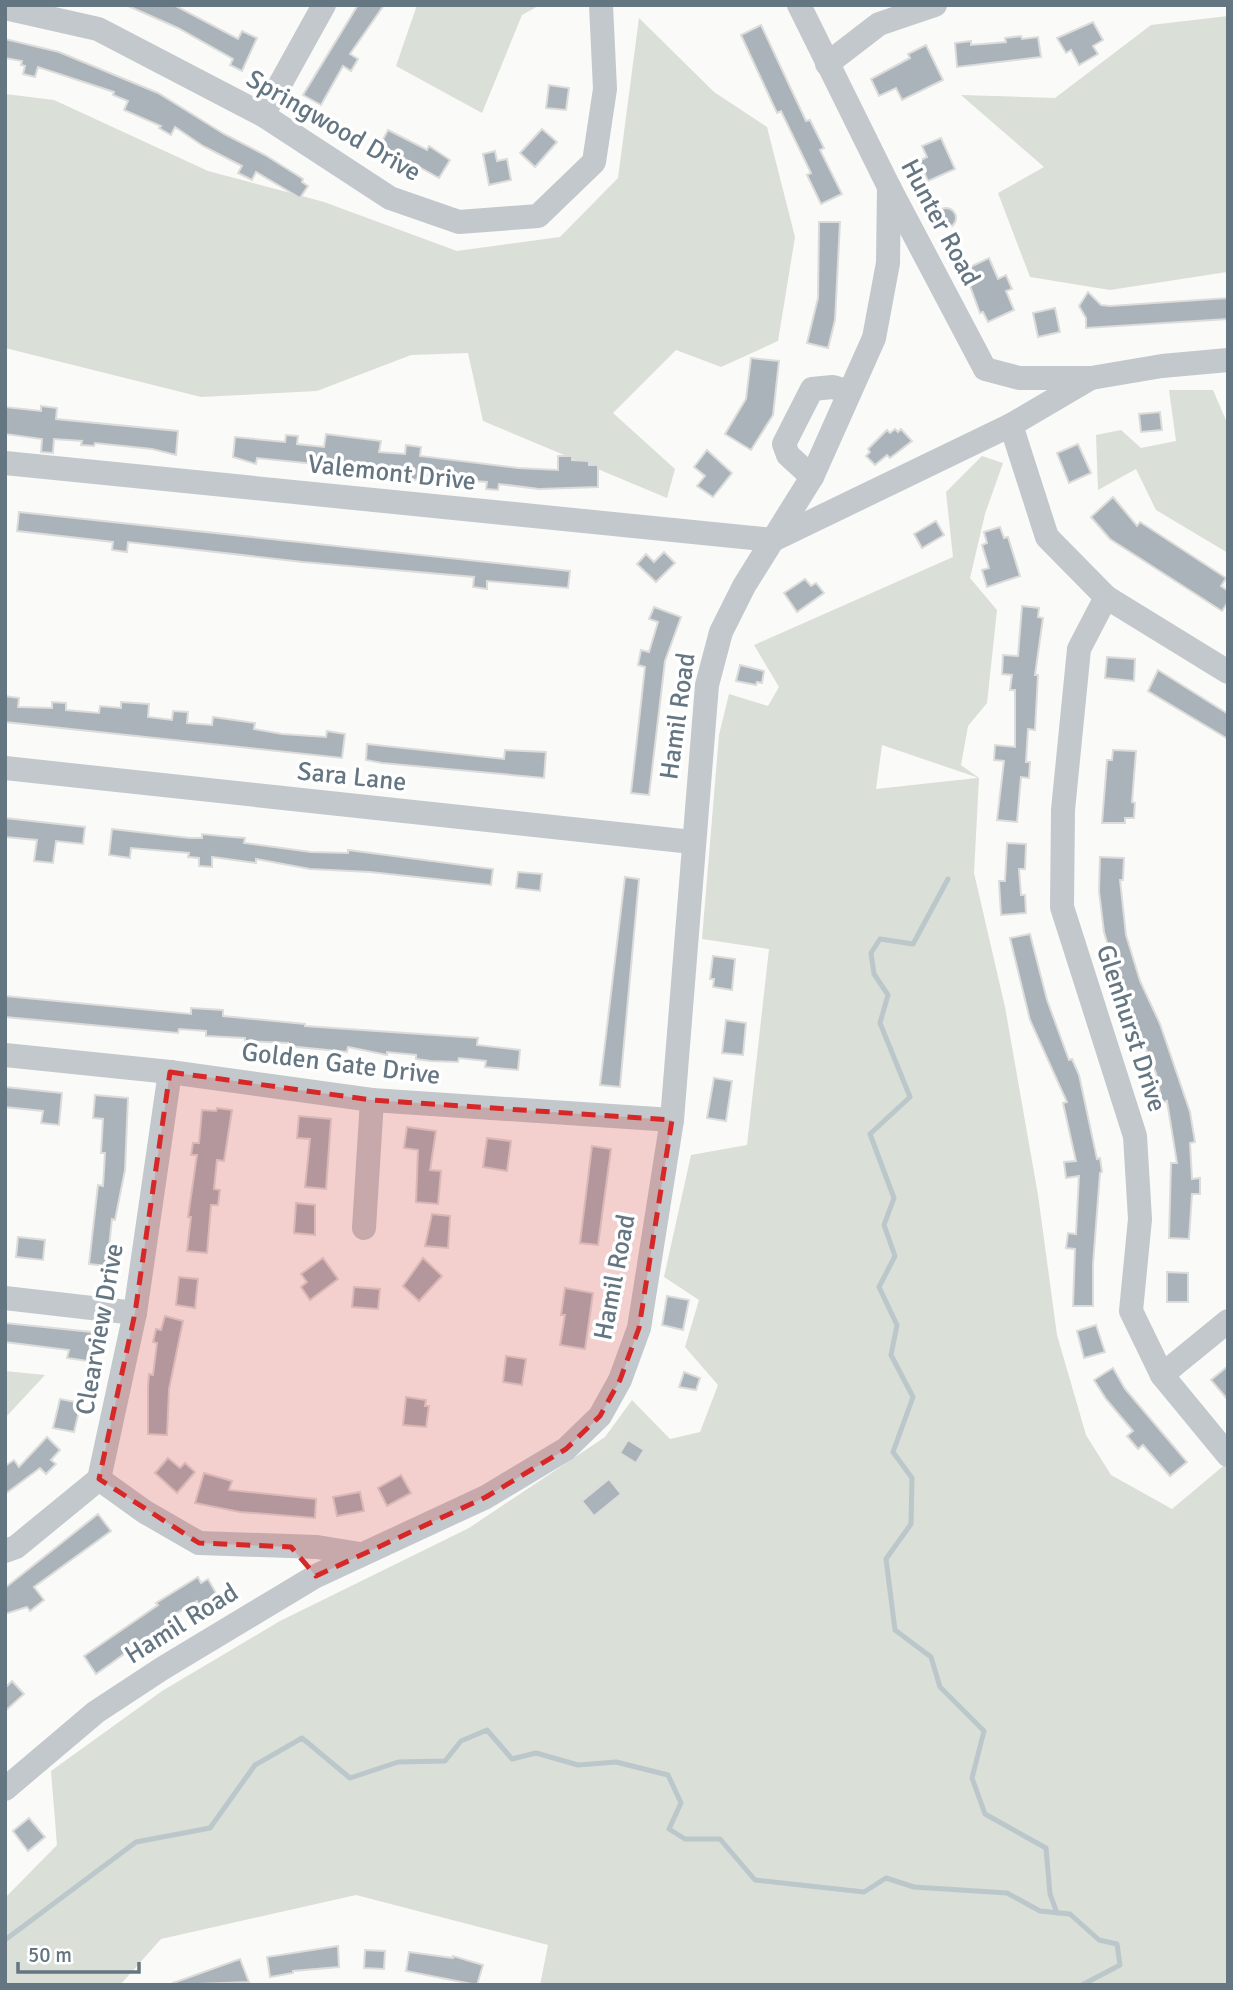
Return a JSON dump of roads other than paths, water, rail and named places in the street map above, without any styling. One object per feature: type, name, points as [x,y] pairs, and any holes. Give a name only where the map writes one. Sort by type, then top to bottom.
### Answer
[{"type":"street","points":[[262,115],[324,5]]},
{"type":"street","name":"Springwood Drive","points":[[5,8],[98,29],[262,115],[390,198],[459,222],[538,216],[594,162],[605,89],[601,5]]},
{"type":"street","name":"Hunter Road","points":[[799,5],[889,187],[985,369],[1019,378],[1091,378]]},
{"type":"street","points":[[827,64],[879,24],[935,5]]},
{"type":"street","name":"Hamil Road","points":[[5,1788],[96,1712],[316,1576],[486,1497],[566,1449],[600,1416],[620,1380],[639,1328],[672,1120],[692,842],[707,685],[721,632],[812,477],[876,325],[888,262],[889,187]]},
{"type":"street","points":[[773,540],[1011,425],[1091,378],[1161,366],[1228,360]]},
{"type":"street","points":[[812,477],[788,455],[784,444],[787,435],[812,389],[833,387],[849,393]]},
{"type":"street","points":[[1011,425],[1046,537],[1106,597],[1228,672]]},
{"type":"street","name":"Valemont Drive","points":[[5,463],[773,540]]},
{"type":"street","name":"Glenhurst Drive","points":[[1106,597],[1079,649],[1062,810],[1062,907],[1135,1136],[1140,1219],[1131,1311],[1162,1375],[1228,1455]]},
{"type":"street","name":"Sara Lane","points":[[5,768],[692,842]]},
{"type":"street","name":"Golden Gate Drive","points":[[5,1055],[170,1072],[372,1100],[672,1120]]},
{"type":"street","name":"Clearview Drive","points":[[99,1479],[135,1313],[170,1072]]},
{"type":"street","points":[[364,1228],[372,1100]]},
{"type":"street","points":[[5,1298],[135,1313]]},
{"type":"street","points":[[1162,1375],[1228,1321]]},
{"type":"street","points":[[5,1551],[16,1547],[99,1479],[145,1512],[199,1543],[345,1549],[360,1555]]},
{"type":"street","points":[[291,1546],[316,1576]]},
{"type":"waterway","points":[[948,879],[913,944],[880,939],[871,953],[874,974],[888,995],[880,1023],[910,1097],[870,1134],[894,1198],[884,1225],[895,1256],[879,1287],[897,1325],[891,1355],[913,1397],[893,1452],[912,1478],[911,1524],[886,1559],[895,1630],[931,1657],[940,1687],[984,1731],[972,1778],[985,1814],[1046,1848],[1050,1894],[1057,1913]]},
{"type":"waterway","points":[[5,1940],[136,1842],[210,1828],[255,1765],[302,1738],[350,1778],[398,1762],[445,1761],[461,1741],[487,1730],[512,1759],[536,1753],[578,1765],[616,1762],[668,1775],[681,1803],[669,1829],[685,1839],[720,1839],[755,1880],[864,1892],[886,1878],[914,1887],[1007,1893],[1040,1911],[1070,1914],[1099,1940],[1117,1944],[1120,1965],[1082,1985]]}]
